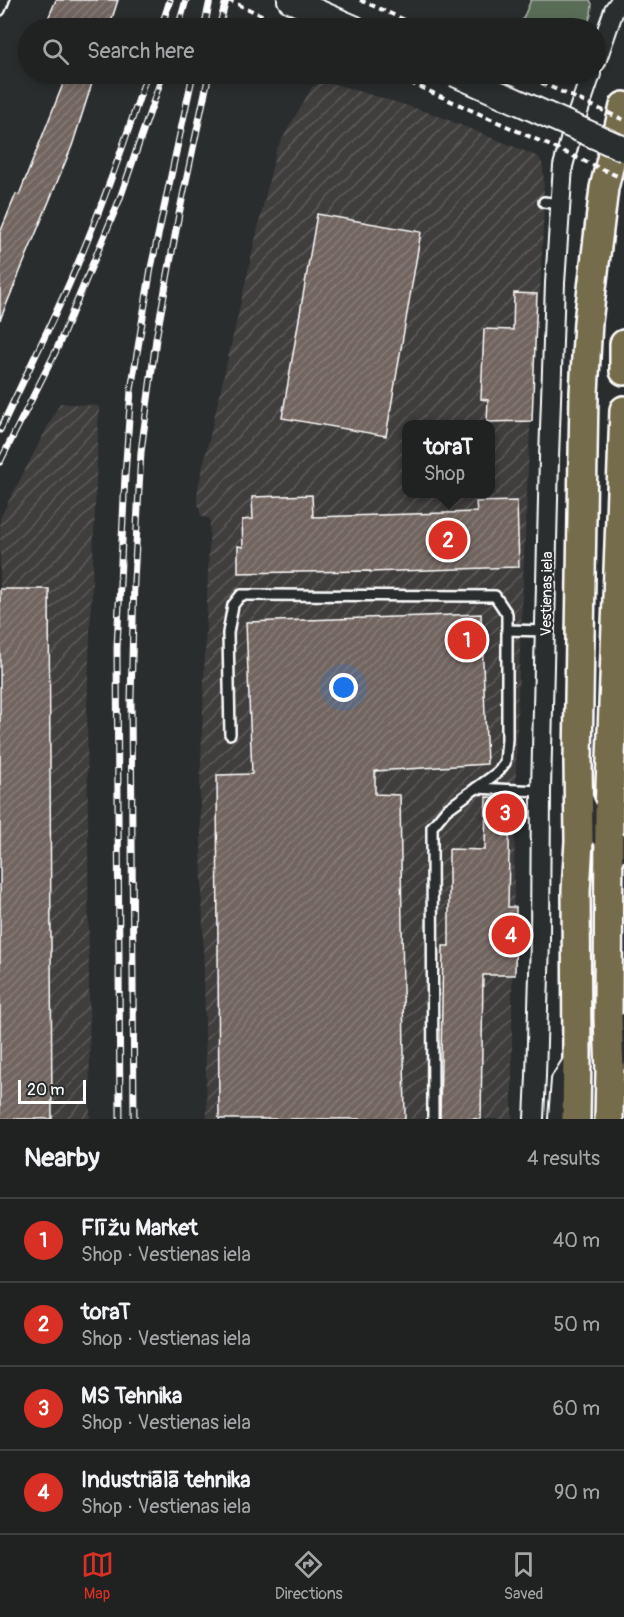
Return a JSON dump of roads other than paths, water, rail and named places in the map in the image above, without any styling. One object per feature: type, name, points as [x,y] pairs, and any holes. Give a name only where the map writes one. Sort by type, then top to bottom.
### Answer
[{"type":"main road","points":[[290,0],[331,18]]},
{"type":"main road","points":[[478,84],[624,149]]},
{"type":"main road","points":[[606,830],[578,792],[584,393],[588,322],[604,188],[624,106]]},
{"type":"main road","points":[[624,344],[624,371]]},
{"type":"main road","points":[[609,1119],[606,830],[624,410]]},
{"type":"main road","points":[[576,1119],[576,891],[606,830]]},
{"type":"main road","points":[[610,1072],[624,1026]]},
{"type":"street","points":[[606,33],[614,10],[621,0]]},
{"type":"street","name":"Vestienas iela","points":[[534,1119],[555,283],[552,203],[588,84]]},
{"type":"street","points":[[558,1119],[561,1080],[577,1055]]},
{"type":"lane","points":[[0,10],[4,0]]},
{"type":"lane","points":[[230,734],[228,633],[232,605],[241,595],[495,596],[507,614],[505,763],[496,773],[446,810],[432,827],[433,1119]]},
{"type":"lane","points":[[507,630],[546,631]]},
{"type":"lane","points":[[476,788],[542,791]]},
{"type":"railway","points":[[164,18],[170,0]]},
{"type":"railway","points":[[181,18],[186,0]]},
{"type":"railway","points":[[206,18],[210,0]]},
{"type":"railway","points":[[222,18],[226,0]]},
{"type":"railway","points":[[0,430],[80,258],[111,180],[144,84]]},
{"type":"railway","points":[[0,462],[56,351],[119,201],[160,84]]},
{"type":"railway","points":[[120,1119],[117,648],[125,476],[131,390],[151,268],[191,84]]},
{"type":"railway","points":[[134,1119],[131,699],[141,452],[156,339],[179,214],[207,84]]},
{"type":"place","name":"toraT","points":[[448,540]]},
{"type":"place","name":"Flīžu Market","points":[[467,640]]},
{"type":"place","name":"MS Tehnika","points":[[505,813]]},
{"type":"place","name":"Industriālā tehnika","points":[[511,935]]}]
